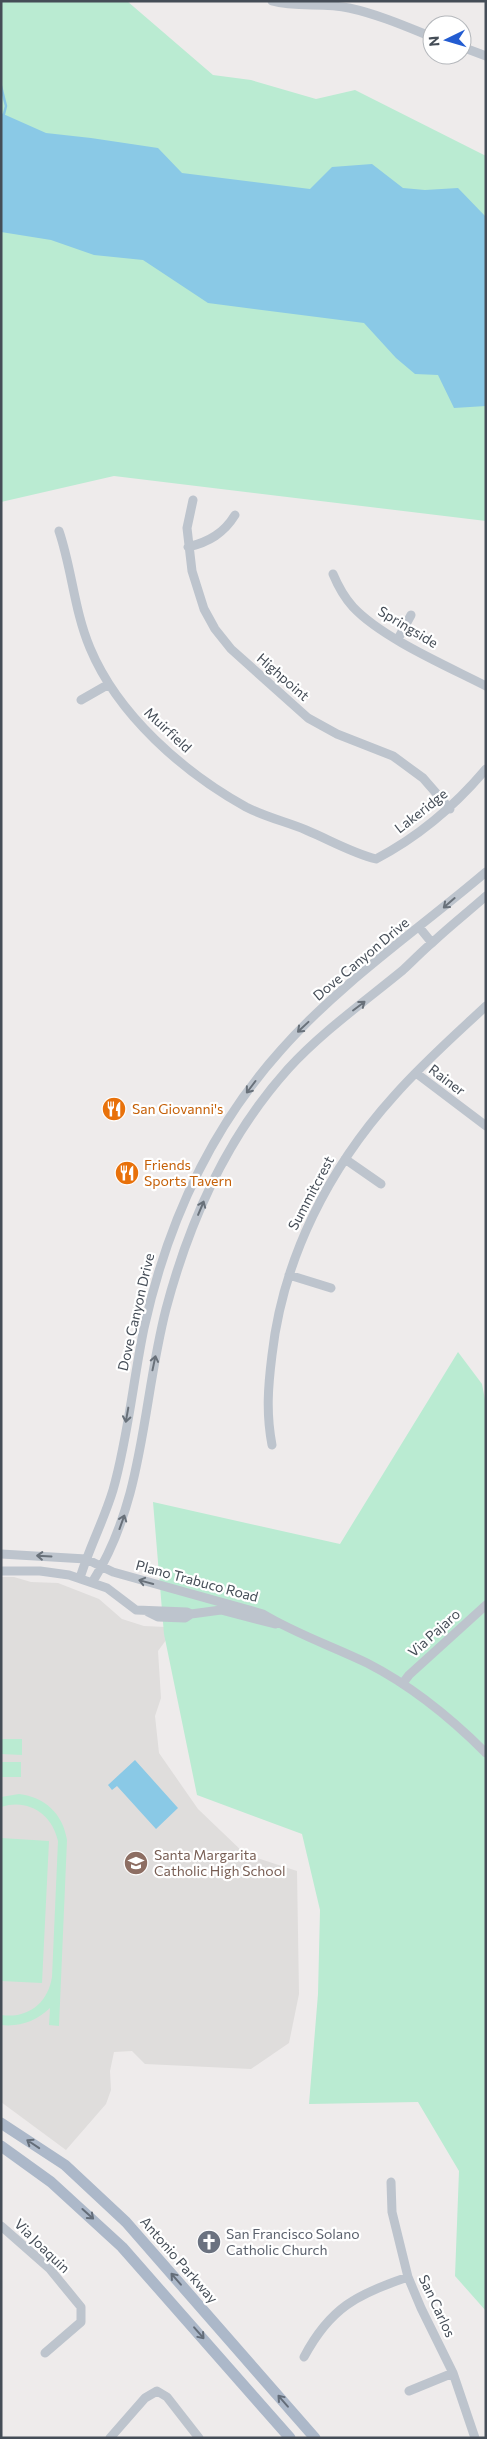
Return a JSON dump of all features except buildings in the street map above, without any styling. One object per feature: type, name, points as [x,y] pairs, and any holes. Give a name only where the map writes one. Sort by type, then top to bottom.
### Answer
[{"type":"main road","name":"Antonio Parkway","points":[[1,2123],[65,2165],[126,2222],[315,2438]]},
{"type":"main road","points":[[1,2146],[51,2182],[122,2247],[290,2438]]},
{"type":"street","points":[[272,1],[297,5],[326,4],[349,8],[422,34]]},
{"type":"street","points":[[472,51],[486,56]]},
{"type":"street","name":"Highpoint","points":[[193,500],[187,528],[192,571],[204,609],[215,629],[231,649],[308,718],[337,734],[393,756],[423,778],[450,809]]},
{"type":"street","points":[[188,547],[200,544],[226,528],[235,515]]},
{"type":"street","name":"Muirfield","points":[[59,531],[66,553],[80,622],[90,647],[109,684],[132,714],[156,740],[247,808],[364,856]]},
{"type":"street","name":"Springside","points":[[333,574],[341,591],[354,608],[398,639],[486,686]]},
{"type":"street","points":[[398,639],[412,615]]},
{"type":"street","points":[[81,700],[109,684]]},
{"type":"street","name":"Lakeridge","points":[[364,856],[376,859],[414,837],[450,809],[486,770]]},
{"type":"street","name":"Dove Canyon Drive","points":[[80,1578],[113,1490],[144,1328],[159,1267],[180,1209],[212,1144],[228,1118],[282,1048],[329,1003],[392,948],[486,872]]},
{"type":"street","name":"Dove Canyon Drive","points":[[93,1581],[123,1521],[144,1430],[153,1369],[180,1261],[200,1207],[215,1177],[252,1114],[288,1070],[332,1026],[406,968],[432,942],[486,896]]},
{"type":"street","points":[[419,927],[432,942]]},
{"type":"street","name":"Summitcrest","points":[[272,1445],[267,1419],[274,1332],[289,1275],[303,1236],[324,1191],[344,1158],[373,1119],[416,1073],[486,1006]]},
{"type":"street","name":"Rainer","points":[[416,1073],[486,1126]]},
{"type":"street","points":[[344,1158],[382,1184]]},
{"type":"street","points":[[289,1275],[330,1288]]},
{"type":"street","points":[[1,1554],[86,1559]]},
{"type":"street","name":"Plano Trabuco Road","points":[[86,1559],[136,1579],[192,1592],[263,1614],[283,1626],[366,1663],[403,1683],[471,1738],[486,1753]]},
{"type":"street","name":"Plano Trabuco Road","points":[[1,1571],[40,1571],[93,1581],[107,1588],[131,1608],[145,1612],[187,1612],[190,1614],[221,1610],[283,1626]]},
{"type":"street","name":"Via Pajaro","points":[[403,1683],[409,1675],[486,1605]]},
{"type":"street","name":"San Carlos","points":[[390,2182],[392,2212],[408,2277],[421,2308],[454,2373],[475,2438]]},
{"type":"street","name":"Via Joaquin","points":[[1,2226],[49,2268],[82,2306],[80,2322],[46,2353]]},
{"type":"street","points":[[304,2357],[314,2338],[328,2320],[351,2301],[371,2289],[408,2277]]},
{"type":"street","points":[[408,2391],[454,2373]]},
{"type":"street","points":[[110,2438],[145,2398],[157,2391],[166,2397],[200,2438]]},
{"type":"shaded area","name":"Santa Margarita Catholic High School","points":[[1,1577],[14,1577],[31,1582],[58,1583],[99,1599],[122,1619],[144,1626],[166,1627],[169,1636],[158,1651],[161,1698],[155,1716],[159,1753],[198,1809],[245,1854],[297,1871],[299,1994],[289,2043],[251,2069],[145,2064],[132,2051],[114,2052],[110,2071],[111,2090],[106,2104],[66,2150],[1,2102]]},
{"type":"green space","points":[[1,1],[127,1],[213,75],[251,80],[316,99],[355,90],[486,156],[486,521],[114,476],[1,502]]},
{"type":"green space","points":[[458,1352],[482,1384],[486,1405],[486,2311],[455,2276],[459,2171],[418,2102],[309,2104],[318,1994],[320,1910],[302,1834],[197,1795],[164,1634],[153,1502],[340,1544]]},
{"type":"green space","points":[[1,1739],[22,1739],[22,1755],[1,1754]]},
{"type":"green space","points":[[1,1762],[21,1762],[21,1777],[1,1777]]},
{"type":"green space","points":[[19,1794],[37,1799],[51,1808],[61,1822],[67,1840],[59,2026],[49,2025],[50,2008],[28,2022],[15,2025],[1,2025],[1,2015],[11,2016],[28,2012],[41,2002],[50,1986],[52,1977],[58,1841],[50,1823],[37,1811],[20,1805],[1,1807],[1,1797]]},
{"type":"green space","points":[[1,1838],[49,1841],[42,1983],[1,1981]]},
{"type":"water","points":[[1,113],[46,133],[158,148],[182,173],[310,189],[332,167],[372,164],[403,188],[425,190],[458,188],[486,217],[486,406],[454,408],[438,375],[415,374],[396,358],[364,323],[208,303],[143,260],[94,255],[51,240],[1,232]]},
{"type":"water","points":[[135,1760],[178,1808],[156,1829],[117,1786],[112,1790],[108,1785]]},
{"type":"waterway","points":[[1,86],[6,106],[4,114]]},
{"type":"place","name":"San Giovanni's","points":[[114,1109]]},
{"type":"place","name":"Friends Sports Tavern","points":[[127,1173]]},
{"type":"place","name":"Santa Margarita Catholic High School","points":[[136,1863]]},
{"type":"place","name":"San Francisco Solano Catholic Church","points":[[209,2242]]}]
